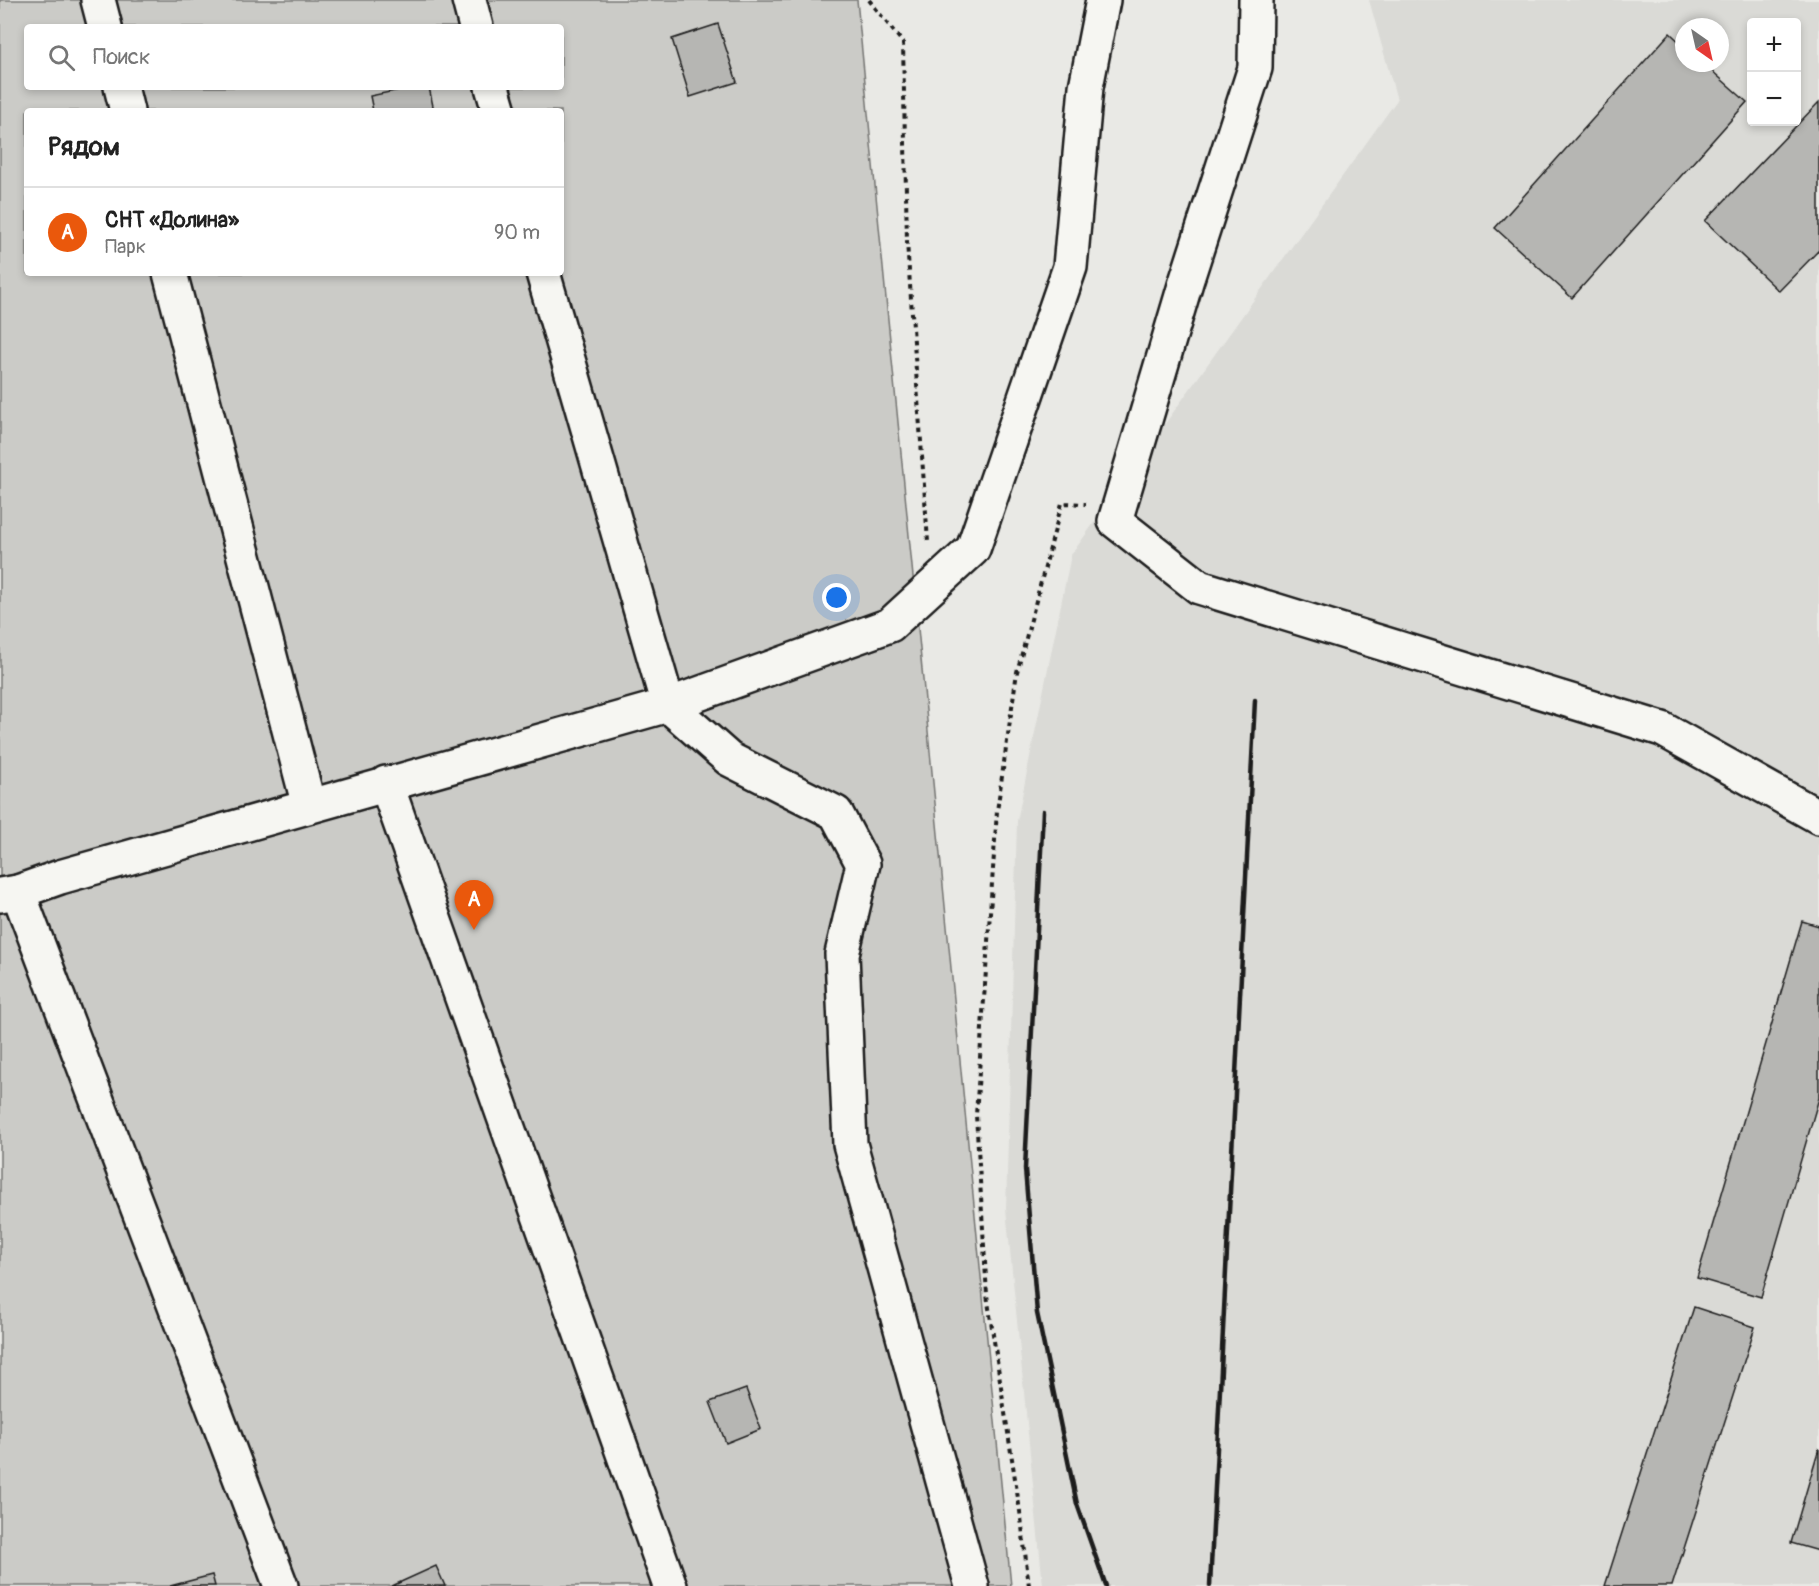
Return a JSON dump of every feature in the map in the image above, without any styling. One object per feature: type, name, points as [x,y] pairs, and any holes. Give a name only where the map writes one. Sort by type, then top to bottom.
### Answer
[{"type":"street","points":[[98,0],[104,24]]},
{"type":"street","points":[[469,0],[475,24]]},
{"type":"street","points":[[281,1586],[9,894],[60,877],[386,783],[668,705],[890,625],[973,549],[1070,267],[1086,87],[1103,0]]},
{"type":"street","points":[[1256,0],[1255,68],[1186,282],[1115,521],[1199,587],[1662,729],[1819,817]]},
{"type":"street","points":[[122,90],[126,108]]},
{"type":"street","points":[[493,90],[498,108]]},
{"type":"street","points":[[171,276],[309,806]]},
{"type":"street","points":[[544,276],[668,705],[729,759],[836,813],[863,864],[842,954],[850,1144],[972,1586]]},
{"type":"street","points":[[386,783],[670,1586]]},
{"type":"path","points":[[869,0],[903,43],[907,242],[931,587]]},
{"type":"path","points":[[1029,1586],[987,1295],[976,1115],[997,811],[1017,672],[1062,502],[1119,506]]},
{"type":"shaded area","points":[[0,0],[857,0],[1011,1586],[0,1586]]},
{"type":"shaded area","points":[[1369,0],[1819,0],[1819,1586],[1043,1586],[1006,1209],[1017,821],[1071,555],[1397,100]]},
{"type":"building","points":[[718,24],[737,82],[690,97],[672,39]]},
{"type":"building","points":[[1670,33],[1675,38],[1675,72],[1713,72],[1747,102],[1572,298],[1495,228]]},
{"type":"building","points":[[399,90],[430,90],[433,108],[372,108],[370,96]]},
{"type":"building","points":[[1819,102],[1819,250],[1779,291],[1705,221],[1796,126],[1801,126],[1801,121]]},
{"type":"building","points":[[1802,921],[1819,926],[1819,1098],[1761,1297],[1697,1278]]},
{"type":"building","points":[[1694,1307],[1755,1327],[1672,1586],[1605,1586]]},
{"type":"building","points":[[746,1389],[761,1429],[726,1443],[710,1402]]},
{"type":"building","points":[[1819,1448],[1819,1551],[1791,1543]]},
{"type":"building","points":[[436,1566],[445,1586],[392,1586]]},
{"type":"building","points":[[212,1575],[215,1586],[170,1586]]},
{"type":"railway","points":[[1210,1586],[1255,700]]},
{"type":"railway","points":[[1043,811],[1025,1169],[1037,1313],[1077,1504],[1106,1586]]},
{"type":"place","name":"СНТ «Долина»","points":[[474,930]]}]
